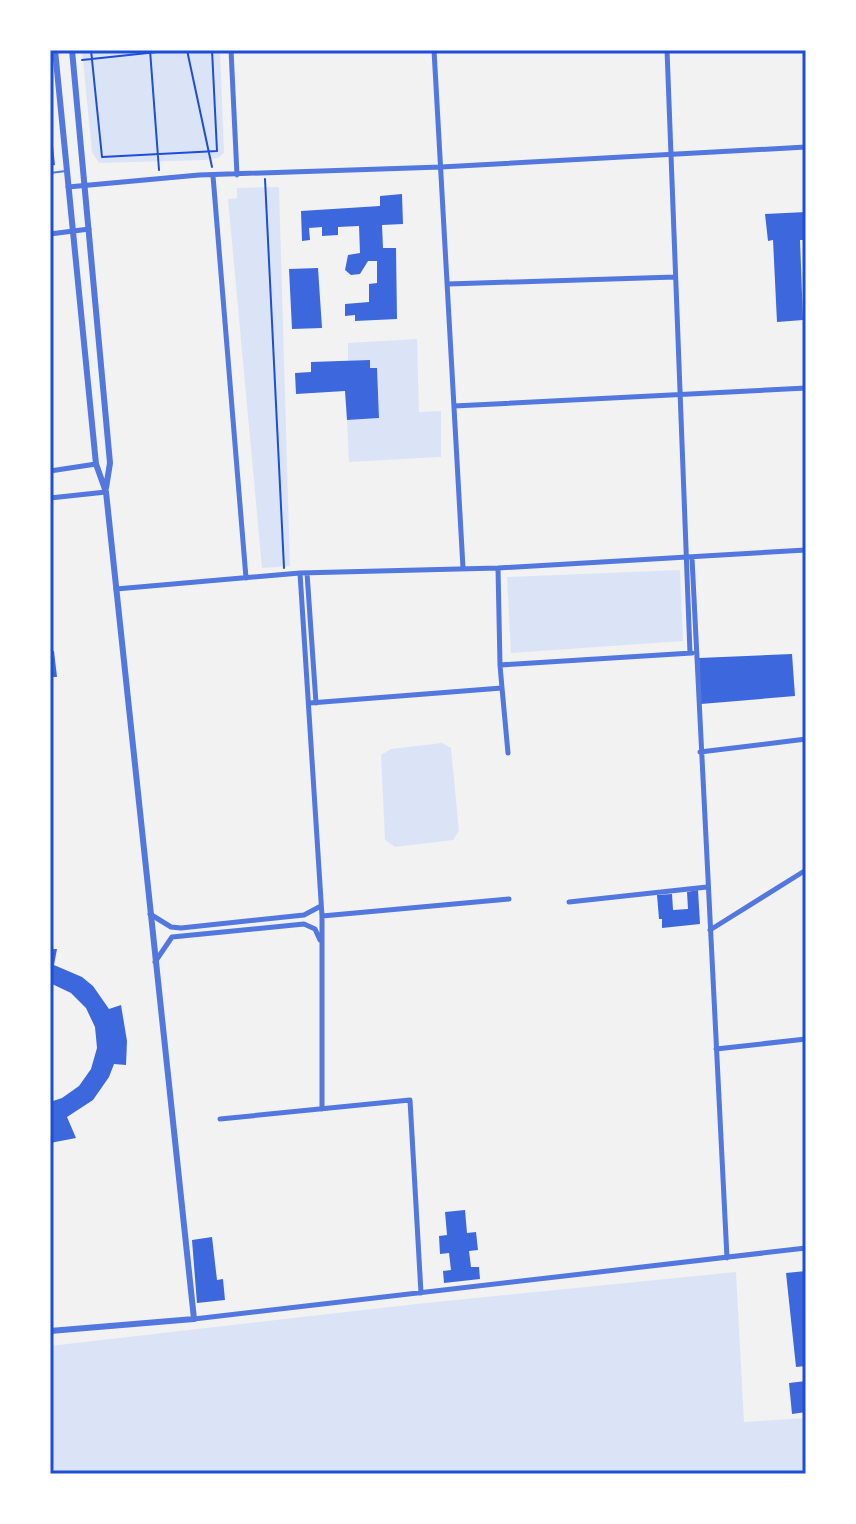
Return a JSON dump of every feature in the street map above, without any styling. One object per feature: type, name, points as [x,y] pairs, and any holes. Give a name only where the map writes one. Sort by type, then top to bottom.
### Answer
[{"type":"street","points":[[55,50],[96,464],[106,492]]},
{"type":"street","points":[[72,50],[110,463],[106,492],[194,1319]]},
{"type":"street","points":[[231,50],[237,175]]},
{"type":"street","points":[[434,50],[463,568]]},
{"type":"street","points":[[667,50],[693,653],[727,1258]]},
{"type":"street","points":[[68,187],[213,176],[806,147]]},
{"type":"street","points":[[213,176],[246,578]]},
{"type":"street","points":[[50,234],[89,229]]},
{"type":"street","points":[[447,284],[675,277]]},
{"type":"street","points":[[454,406],[806,388]]},
{"type":"street","points":[[50,471],[110,463]]},
{"type":"street","points":[[50,498],[106,492]]},
{"type":"street","points":[[116,589],[304,573],[498,568],[806,550]]},
{"type":"street","points":[[498,568],[500,665],[508,753]]},
{"type":"street","points":[[304,573],[322,916],[322,1109]]},
{"type":"street","points":[[500,665],[693,653]]},
{"type":"street","points":[[313,703],[502,688]]},
{"type":"street","points":[[700,752],[806,739]]},
{"type":"street","points":[[709,931],[806,870]]},
{"type":"street","points":[[569,902],[707,887]]},
{"type":"street","points":[[322,916],[509,899]]},
{"type":"street","points":[[149,913],[171,927],[181,928],[304,915],[321,905]]},
{"type":"street","points":[[155,962],[172,937],[304,924],[315,929],[322,944]]},
{"type":"street","points":[[716,1049],[806,1039]]},
{"type":"street","points":[[220,1119],[410,1100],[421,1293]]},
{"type":"street","points":[[50,1331],[194,1319],[806,1248]]},
{"type":"lane","points":[[50,173],[67,171]]},
{"type":"path","points":[[91,50],[102,157],[217,151],[212,50]]},
{"type":"path","points":[[73,61],[176,50]]},
{"type":"path","points":[[187,50],[213,176]]},
{"type":"path","points":[[150,51],[159,179]]},
{"type":"path","points":[[264,174],[285,575]]},
{"type":"shaded area","points":[[82,50],[220,50],[224,153],[218,158],[206,160],[99,163],[92,152]]},
{"type":"shaded area","points":[[279,187],[290,566],[262,568],[228,199],[237,198],[237,188]]},
{"type":"shaded area","points":[[417,339],[419,412],[441,411],[441,457],[349,462],[347,420],[379,418],[377,368],[370,368],[370,360],[348,361],[348,343]]},
{"type":"shaded area","points":[[680,570],[683,641],[511,653],[507,577]]},
{"type":"shaded area","points":[[442,743],[451,748],[459,831],[453,840],[395,847],[385,840],[381,755],[391,749]]},
{"type":"shaded area","points":[[736,1272],[744,1422],[806,1418],[806,1474],[50,1474],[50,1346],[416,1304]]},
{"type":"building","points":[[50,137],[55,165],[50,166]]},
{"type":"building","points":[[402,194],[403,224],[382,225],[383,248],[396,248],[397,319],[355,321],[355,315],[345,316],[345,304],[369,302],[369,284],[377,283],[377,261],[368,261],[360,274],[351,275],[345,270],[348,255],[360,253],[359,226],[338,227],[338,235],[322,236],[322,227],[309,228],[310,240],[302,241],[301,211],[380,206],[380,196]]},
{"type":"building","points":[[806,212],[806,240],[800,240],[803,320],[777,322],[773,240],[768,241],[765,214]]},
{"type":"building","points":[[318,268],[322,328],[292,329],[289,269]]},
{"type":"building","points":[[370,360],[370,368],[377,368],[379,418],[347,420],[345,391],[296,394],[295,373],[311,372],[311,362]]},
{"type":"building","points":[[50,651],[54,651],[57,677],[50,677]]},
{"type":"building","points":[[792,654],[795,696],[701,704],[699,658]]},
{"type":"building","points":[[698,890],[700,924],[662,928],[657,895],[672,894],[673,910],[688,909],[687,892]]},
{"type":"building","points":[[50,949],[57,949],[54,965],[82,977],[93,986],[109,1009],[121,1005],[127,1041],[126,1065],[114,1064],[93,1100],[67,1117],[76,1138],[50,1143],[50,1102],[79,1086],[91,1069],[97,1048],[95,1027],[86,1008],[71,993],[50,983]]},
{"type":"building","points":[[465,1210],[467,1233],[476,1232],[478,1250],[469,1251],[471,1267],[479,1267],[480,1279],[444,1283],[443,1271],[451,1270],[449,1253],[440,1254],[439,1236],[447,1235],[445,1212]]},
{"type":"building","points":[[212,1237],[217,1280],[223,1279],[225,1300],[197,1303],[192,1240]]},
{"type":"building","points":[[806,1271],[806,1366],[796,1367],[786,1273]]},
{"type":"building","points":[[806,1381],[806,1412],[792,1414],[789,1383]]}]
